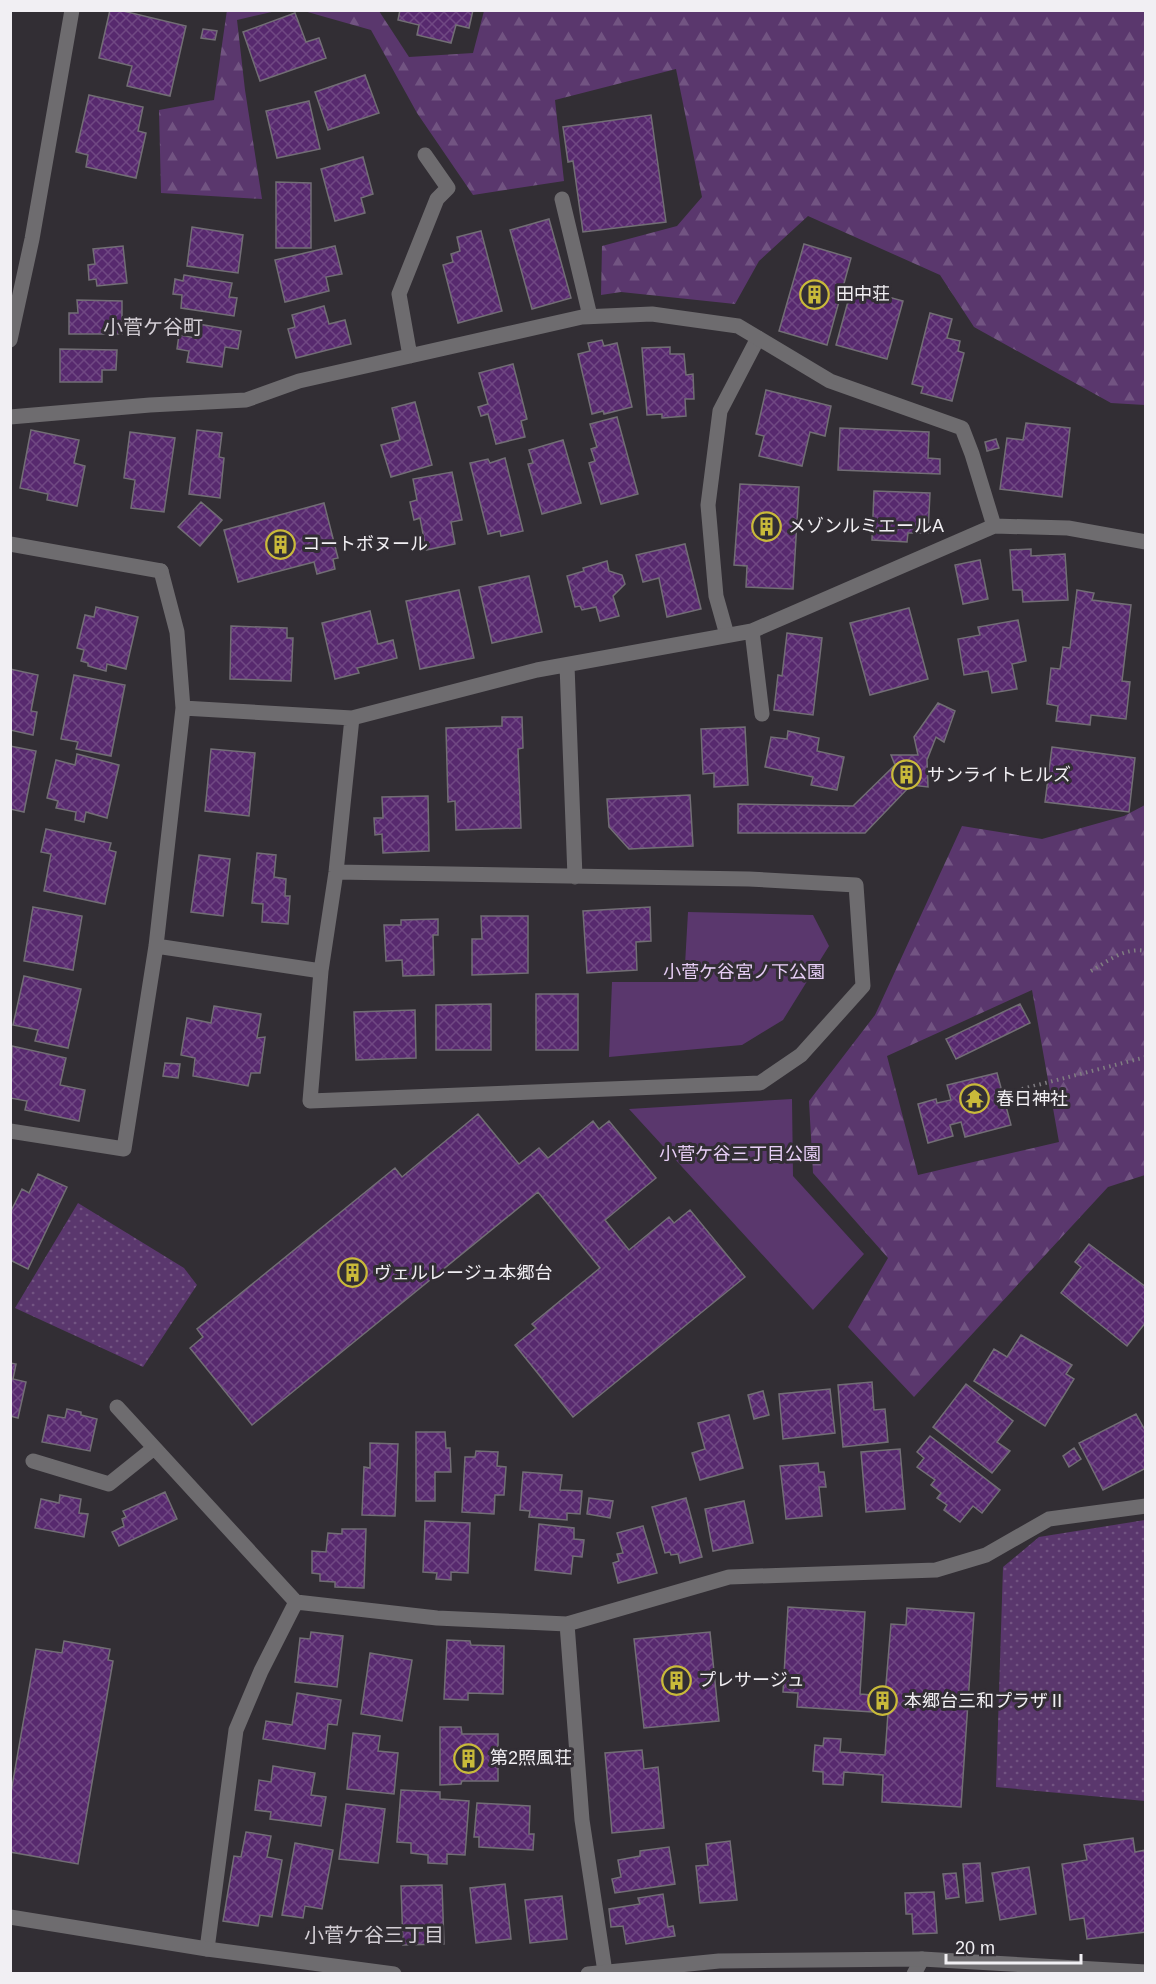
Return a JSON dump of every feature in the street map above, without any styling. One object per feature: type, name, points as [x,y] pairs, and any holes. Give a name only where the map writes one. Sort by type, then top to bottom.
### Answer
[{"type":"street","points":[[10,340],[32,239],[72,10]]},
{"type":"street","points":[[410,356],[399,294],[437,199],[448,188],[425,154]]},
{"type":"street","points":[[562,199],[590,316]]},
{"type":"street","points":[[10,417],[150,405],[246,400],[299,381],[590,316],[663,316],[738,326],[830,381],[962,428],[994,526]]},
{"type":"street","points":[[727,635],[716,596],[708,505],[720,411],[758,338]]},
{"type":"street","points":[[183,708],[352,718],[537,670],[752,630],[994,526],[1068,528],[1146,542]]},
{"type":"street","points":[[10,544],[161,571],[177,632],[183,708],[156,946],[124,1149],[10,1131]]},
{"type":"street","points":[[752,630],[762,714]]},
{"type":"street","points":[[567,665],[575,877]]},
{"type":"street","points":[[336,872],[749,879],[856,885],[862,986],[801,1055],[760,1083],[310,1101],[321,971],[336,872],[352,718]]},
{"type":"street","points":[[156,946],[321,971]]},
{"type":"street","points":[[117,1407],[296,1602],[436,1618],[567,1624],[729,1577],[936,1570],[986,1555],[1050,1519],[1146,1506]]},
{"type":"street","points":[[33,1461],[109,1484],[154,1448]]},
{"type":"street","points":[[207,1949],[236,1730],[261,1671],[296,1602]]},
{"type":"street","points":[[567,1624],[582,1820],[605,1972]]},
{"type":"street","points":[[10,1917],[207,1949],[394,1974]]},
{"type":"street","points":[[588,1974],[719,1961],[772,1968],[922,1959],[1146,1972]]},
{"type":"street","points":[[914,1974],[922,1959]]},
{"type":"path","points":[[1091,971],[1120,954],[1134,949],[1146,951]]},
{"type":"path","points":[[1022,1089],[1146,1057]]},
{"type":"green space","points":[[227,10],[276,11],[237,20],[262,199],[161,193],[159,110],[214,100]]},
{"type":"green space","points":[[304,11],[379,11],[409,57],[473,53],[484,11],[1145,11],[1145,405],[1111,403],[974,327],[940,275],[808,216],[759,261],[735,304],[621,292],[601,295],[602,246],[677,226],[702,197],[676,69],[555,100],[564,181],[473,195],[417,113],[371,30]]},
{"type":"green space","points":[[1145,805],[1145,1175],[1108,1187],[914,1397],[848,1327],[888,1258],[813,1173],[809,1101],[875,1015],[962,826],[1042,839],[1124,816]],"holes":[[[1032,990],[1059,1142],[918,1175],[887,1056]]]},
{"type":"green space","name":"小菅ケ谷宮ノ下公園","points":[[688,912],[813,915],[829,946],[783,1020],[742,1045],[609,1057],[612,982],[684,982]]},
{"type":"green space","name":"小菅ケ谷三丁目公園","points":[[792,1099],[793,1176],[864,1254],[813,1310],[629,1109]]},
{"type":"green space","points":[[78,1203],[184,1268],[197,1285],[143,1367],[15,1308]]},
{"type":"green space","points":[[1145,1520],[1145,1801],[996,1787],[1003,1567],[1039,1537]]},
{"type":"building","points":[[110,10],[119,10],[186,26],[170,96],[127,86],[132,66],[99,58]]},
{"type":"building","points":[[400,10],[473,10],[469,28],[456,25],[451,43],[417,35],[419,25],[398,20]]},
{"type":"building","points":[[295,13],[306,42],[319,38],[326,58],[260,81],[243,32]]},
{"type":"building","points":[[203,29],[217,31],[215,40],[201,38]]},
{"type":"building","points":[[365,75],[379,113],[328,130],[315,92]]},
{"type":"building","points":[[89,95],[143,107],[138,131],[146,133],[136,178],[86,167],[88,155],[76,152]]},
{"type":"building","points":[[309,101],[320,149],[277,158],[266,111]]},
{"type":"building","points":[[651,115],[666,222],[583,232],[573,161],[568,162],[563,127]]},
{"type":"building","points":[[363,157],[373,194],[361,198],[365,213],[335,221],[321,169]]},
{"type":"building","points":[[276,182],[311,183],[311,248],[276,248]]},
{"type":"building","points":[[549,219],[571,298],[532,309],[510,230]]},
{"type":"building","points":[[192,227],[243,235],[238,273],[187,266]]},
{"type":"building","points":[[481,231],[502,311],[458,323],[443,265],[453,262],[451,254],[460,251],[457,237]]},
{"type":"building","name":"田中荘","points":[[804,244],[851,258],[827,345],[779,331]]},
{"type":"building","points":[[123,246],[127,283],[97,286],[96,279],[89,280],[88,265],[95,264],[93,249]]},
{"type":"building","points":[[335,246],[342,274],[326,277],[329,291],[285,302],[275,260]]},
{"type":"building","points":[[184,275],[232,283],[229,297],[237,298],[234,316],[181,308],[182,295],[173,294],[175,279],[183,281]]},
{"type":"building","points":[[852,287],[903,301],[887,359],[836,345]]},
{"type":"building","points":[[77,300],[122,301],[122,334],[69,334],[69,313],[78,313]]},
{"type":"building","points":[[324,306],[329,324],[345,320],[351,344],[296,358],[288,329],[295,327],[292,315]]},
{"type":"building","points":[[930,313],[952,319],[947,338],[960,341],[958,351],[964,353],[952,401],[921,393],[923,387],[912,384]]},
{"type":"building","points":[[198,324],[241,331],[238,349],[225,347],[222,367],[187,362],[189,351],[177,349],[179,335],[196,338]]},
{"type":"building","points":[[602,340],[604,346],[617,343],[632,407],[604,414],[603,411],[592,414],[578,354],[590,351],[588,343]]},
{"type":"building","points":[[670,347],[670,354],[684,354],[686,375],[693,374],[694,399],[685,399],[686,416],[662,418],[662,414],[647,415],[642,348]]},
{"type":"building","points":[[60,349],[117,350],[116,370],[102,370],[102,382],[60,382]]},
{"type":"building","points":[[513,364],[527,419],[521,421],[525,437],[496,444],[488,414],[481,416],[478,407],[488,404],[479,373]]},
{"type":"building","points":[[766,390],[831,406],[825,436],[810,432],[802,466],[759,456],[764,436],[756,434]]},
{"type":"building","points":[[415,402],[432,465],[391,477],[381,445],[400,440],[392,408]]},
{"type":"building","points":[[617,417],[638,494],[601,504],[589,463],[595,461],[591,449],[597,447],[590,424]]},
{"type":"building","points":[[1026,423],[1070,428],[1062,497],[1000,489],[1007,438],[1023,440]]},
{"type":"building","points":[[840,428],[929,432],[928,458],[940,459],[940,474],[838,470]]},
{"type":"building","points":[[31,430],[79,440],[74,463],[85,466],[77,506],[47,500],[48,494],[20,488]]},
{"type":"building","points":[[197,430],[222,433],[219,457],[224,458],[220,498],[189,494]]},
{"type":"building","points":[[130,432],[175,438],[164,512],[131,508],[135,480],[124,478]]},
{"type":"building","points":[[996,439],[999,448],[987,451],[985,442]]},
{"type":"building","points":[[563,440],[581,503],[542,514],[528,464],[533,463],[529,450]]},
{"type":"building","points":[[505,458],[523,531],[501,536],[500,531],[488,534],[470,463],[488,459],[490,463]]},
{"type":"building","points":[[452,472],[462,520],[451,522],[455,544],[426,550],[420,518],[414,520],[410,502],[417,500],[413,479]]},
{"type":"building","name":"メゾンルミエールA","points":[[740,484],[799,487],[793,589],[746,587],[747,566],[734,565]]},
{"type":"building","points":[[874,491],[930,493],[928,533],[908,533],[907,542],[872,540]]},
{"type":"building","points":[[201,502],[222,520],[200,546],[178,527]]},
{"type":"building","name":"コートボヌール","points":[[324,503],[338,558],[333,559],[335,569],[317,574],[314,562],[238,582],[224,530]]},
{"type":"building","points":[[685,544],[701,609],[667,617],[659,578],[643,582],[636,555]]},
{"type":"building","points":[[1031,549],[1031,556],[1065,554],[1068,600],[1023,602],[1022,590],[1013,590],[1010,550]]},
{"type":"building","points":[[980,560],[988,599],[963,604],[955,565]]},
{"type":"building","points":[[607,561],[609,571],[622,575],[625,584],[613,596],[619,616],[600,621],[596,607],[582,610],[580,606],[575,607],[567,576],[584,571],[583,568]]},
{"type":"building","points":[[529,576],[542,632],[492,643],[479,587]]},
{"type":"building","points":[[459,590],[474,658],[420,669],[406,601]]},
{"type":"building","points":[[1077,590],[1094,593],[1092,600],[1131,605],[1122,681],[1130,682],[1126,719],[1091,715],[1090,725],[1056,721],[1058,706],[1047,704],[1051,668],[1060,669],[1063,647],[1070,648]]},
{"type":"building","points":[[96,607],[138,617],[126,669],[107,664],[106,671],[88,666],[88,663],[81,661],[84,650],[77,648],[85,615],[94,617]]},
{"type":"building","points":[[909,608],[928,679],[870,695],[850,623]]},
{"type":"building","points":[[370,611],[378,644],[393,640],[397,658],[357,668],[359,673],[335,679],[322,623]]},
{"type":"building","points":[[1018,620],[1026,661],[1012,664],[1017,689],[992,693],[988,671],[964,675],[958,639],[980,635],[978,627]]},
{"type":"building","points":[[231,626],[287,628],[287,638],[293,638],[291,681],[230,679]]},
{"type":"building","points":[[787,633],[822,638],[813,715],[774,710],[778,675],[782,676]]},
{"type":"building","points":[[10,669],[38,675],[31,711],[37,712],[33,735],[10,730]]},
{"type":"building","points":[[74,675],[125,685],[111,756],[76,749],[78,742],[61,739]]},
{"type":"building","name":"サンライトヒルズ","points":[[938,703],[955,711],[944,742],[936,737],[927,760],[928,787],[911,785],[865,833],[738,833],[738,804],[853,806],[895,765],[891,755],[918,755],[914,737]]},
{"type":"building","points":[[502,717],[522,717],[523,748],[518,749],[521,828],[456,830],[455,801],[448,802],[446,728],[502,726]]},
{"type":"building","points":[[745,727],[748,785],[714,787],[714,773],[703,774],[701,729]]},
{"type":"building","points":[[788,731],[819,738],[817,751],[844,757],[837,790],[811,785],[813,777],[765,767],[771,737],[787,739]]},
{"type":"building","points":[[10,746],[36,751],[24,812],[10,809]]},
{"type":"building","points":[[1052,747],[1135,758],[1129,812],[1045,802]]},
{"type":"building","points":[[211,749],[255,753],[249,816],[205,811]]},
{"type":"building","points":[[77,754],[119,765],[107,818],[86,812],[84,822],[75,820],[76,812],[56,808],[58,801],[47,798],[56,760],[75,765]]},
{"type":"building","points":[[690,795],[693,846],[629,849],[609,827],[607,799]]},
{"type":"building","points":[[428,796],[429,851],[383,853],[382,834],[375,835],[374,818],[383,818],[382,797]]},
{"type":"building","points":[[46,829],[111,843],[109,850],[116,852],[105,904],[44,891],[51,854],[41,852]]},
{"type":"building","points":[[257,853],[276,855],[274,877],[286,879],[285,896],[290,896],[288,924],[262,922],[263,904],[252,903]]},
{"type":"building","points":[[199,855],[230,859],[223,916],[191,912]]},
{"type":"building","points":[[33,907],[82,916],[73,970],[24,961]]},
{"type":"building","points":[[650,907],[651,941],[636,942],[637,970],[587,973],[583,911]]},
{"type":"building","points":[[481,916],[528,916],[528,973],[472,975],[472,939],[482,939]]},
{"type":"building","points":[[438,919],[438,935],[433,935],[434,975],[403,976],[402,960],[386,961],[384,925],[401,925],[401,920]]},
{"type":"building","points":[[24,976],[81,989],[68,1048],[35,1041],[38,1030],[13,1025]]},
{"type":"building","points":[[536,994],[578,994],[578,1050],[536,1050]]},
{"type":"building","points":[[491,1004],[491,1050],[436,1050],[436,1005]]},
{"type":"building","points":[[1020,1004],[1030,1023],[956,1059],[946,1039]]},
{"type":"building","points":[[214,1006],[261,1014],[257,1038],[265,1037],[260,1073],[251,1073],[248,1086],[193,1076],[195,1058],[181,1055],[187,1018],[211,1023]]},
{"type":"building","points":[[415,1010],[416,1058],[356,1060],[354,1012]]},
{"type":"building","points":[[12,1046],[66,1058],[60,1085],[85,1090],[79,1121],[25,1110],[27,1101],[10,1098]]},
{"type":"building","points":[[165,1063],[180,1064],[178,1078],[163,1076]]},
{"type":"building","points":[[997,1073],[1011,1125],[965,1137],[961,1122],[950,1125],[953,1136],[928,1143],[918,1104],[936,1099],[937,1103],[951,1100],[947,1085]]},
{"type":"building","name":"ヴェルレージュ本郷台","points":[[478,1114],[519,1164],[539,1148],[548,1158],[593,1121],[599,1129],[609,1121],[656,1178],[605,1220],[629,1250],[669,1217],[674,1223],[690,1210],[745,1277],[573,1417],[515,1345],[536,1328],[532,1324],[600,1268],[538,1192],[252,1425],[190,1348],[203,1337],[197,1329],[395,1168],[402,1177]]},
{"type":"building","points":[[38,1174],[67,1187],[28,1269],[10,1260],[10,1213],[22,1189],[29,1193]]},
{"type":"building","points":[[1089,1244],[1146,1287],[1146,1322],[1127,1346],[1061,1293],[1081,1267],[1075,1262]]},
{"type":"building","points":[[1021,1335],[1072,1365],[1066,1374],[1074,1379],[1045,1426],[974,1381],[994,1349],[1007,1357]]},
{"type":"building","points":[[10,1363],[16,1364],[13,1379],[26,1382],[18,1418],[10,1416]]},
{"type":"building","points":[[872,1382],[874,1410],[885,1409],[888,1442],[843,1447],[838,1385]]},
{"type":"building","points":[[966,1384],[1013,1421],[997,1442],[1010,1451],[992,1473],[933,1427]]},
{"type":"building","points":[[830,1389],[835,1433],[783,1439],[779,1394]]},
{"type":"building","points":[[763,1391],[769,1415],[754,1419],[748,1395]]},
{"type":"building","points":[[67,1409],[97,1419],[90,1451],[42,1442],[48,1415],[65,1418]]},
{"type":"building","points":[[1136,1414],[1146,1432],[1146,1468],[1103,1490],[1079,1443]]},
{"type":"building","points":[[729,1415],[743,1468],[700,1480],[692,1453],[705,1449],[698,1423]]},
{"type":"building","points":[[416,1432],[445,1432],[446,1448],[450,1448],[451,1472],[435,1472],[435,1501],[416,1501]]},
{"type":"building","points":[[930,1436],[1000,1490],[982,1513],[973,1506],[960,1522],[944,1510],[947,1505],[937,1498],[941,1493],[931,1485],[935,1480],[917,1467],[924,1458],[917,1452]]},
{"type":"building","points":[[370,1443],[398,1444],[395,1516],[362,1515],[364,1467],[370,1468]]},
{"type":"building","points":[[1074,1448],[1081,1459],[1069,1467],[1063,1456]]},
{"type":"building","points":[[900,1449],[905,1509],[866,1512],[861,1452]]},
{"type":"building","points":[[476,1451],[498,1452],[497,1466],[506,1467],[504,1495],[495,1495],[494,1514],[462,1512],[465,1457],[475,1457]]},
{"type":"building","points":[[818,1463],[819,1472],[824,1472],[826,1487],[819,1487],[822,1516],[786,1519],[780,1466]]},
{"type":"building","points":[[523,1472],[562,1475],[560,1490],[582,1491],[580,1514],[567,1513],[567,1520],[529,1517],[530,1511],[520,1510]]},
{"type":"building","points":[[165,1492],[177,1519],[119,1546],[112,1532],[124,1526],[122,1519],[126,1517],[123,1511]]},
{"type":"building","points":[[60,1495],[81,1499],[79,1513],[88,1514],[84,1537],[35,1528],[41,1499],[59,1503]]},
{"type":"building","points":[[589,1498],[613,1501],[610,1518],[587,1514]]},
{"type":"building","points":[[686,1498],[702,1557],[680,1563],[678,1554],[665,1553],[652,1507]]},
{"type":"building","points":[[744,1501],[753,1543],[713,1551],[705,1509]]},
{"type":"building","points":[[425,1521],[470,1523],[468,1573],[451,1572],[451,1580],[436,1579],[437,1573],[423,1572]]},
{"type":"building","points":[[539,1524],[574,1528],[574,1539],[584,1540],[582,1557],[573,1556],[571,1574],[535,1570]]},
{"type":"building","points":[[643,1526],[657,1573],[618,1583],[613,1563],[619,1561],[617,1554],[623,1553],[617,1533]]},
{"type":"building","points":[[342,1529],[366,1529],[364,1588],[335,1587],[335,1582],[320,1581],[320,1574],[312,1573],[312,1551],[326,1552],[328,1533],[342,1534]]},
{"type":"building","name":"本郷台三和プラザⅡ","points":[[788,1607],[865,1612],[860,1694],[885,1696],[891,1624],[906,1625],[907,1608],[974,1613],[961,1807],[882,1802],[883,1775],[844,1772],[843,1785],[823,1784],[823,1772],[813,1771],[815,1745],[823,1746],[824,1738],[841,1739],[840,1752],[885,1755],[888,1713],[797,1707],[798,1693],[783,1692]]},
{"type":"building","points":[[311,1632],[343,1636],[337,1687],[295,1682],[300,1638],[310,1639]]},
{"type":"building","name":"プレサージュ","points":[[710,1632],[719,1721],[644,1728],[634,1639]]},
{"type":"building","points":[[447,1640],[470,1641],[471,1645],[504,1646],[503,1694],[468,1693],[468,1700],[444,1699]]},
{"type":"building","points":[[64,1641],[110,1649],[108,1660],[113,1661],[78,1864],[10,1852],[10,1798],[36,1649],[62,1653]]},
{"type":"building","points":[[370,1653],[412,1660],[402,1721],[361,1714]]},
{"type":"building","points":[[297,1693],[341,1700],[337,1725],[328,1724],[325,1749],[263,1739],[266,1721],[292,1725]]},
{"type":"building","name":"第2照風荘","points":[[440,1727],[461,1727],[462,1734],[498,1734],[498,1781],[462,1781],[461,1784],[440,1785]]},
{"type":"building","points":[[353,1733],[380,1736],[378,1751],[398,1753],[394,1794],[347,1789]]},
{"type":"building","points":[[642,1750],[644,1769],[658,1767],[664,1828],[612,1833],[605,1753]]},
{"type":"building","points":[[273,1766],[315,1773],[311,1795],[326,1797],[321,1826],[270,1819],[271,1812],[255,1810],[259,1780],[271,1782]]},
{"type":"building","points":[[401,1790],[440,1792],[440,1799],[469,1801],[465,1855],[447,1854],[447,1864],[428,1863],[428,1855],[411,1853],[411,1843],[397,1842]]},
{"type":"building","points":[[477,1803],[530,1806],[529,1834],[534,1834],[533,1850],[479,1847],[479,1837],[474,1837]]},
{"type":"building","points":[[346,1804],[385,1809],[378,1863],[339,1859]]},
{"type":"building","points":[[246,1832],[271,1836],[267,1857],[282,1860],[272,1917],[260,1915],[258,1926],[223,1921],[234,1856],[241,1857]]},
{"type":"building","points":[[1133,1838],[1135,1852],[1146,1850],[1146,1932],[1087,1939],[1084,1918],[1070,1920],[1062,1864],[1087,1860],[1084,1845]]},
{"type":"building","points":[[730,1841],[737,1900],[700,1903],[696,1866],[708,1865],[706,1844]]},
{"type":"building","points":[[295,1843],[333,1850],[322,1909],[305,1906],[303,1918],[282,1915]]},
{"type":"building","points":[[669,1847],[675,1884],[615,1893],[612,1879],[621,1877],[618,1860],[640,1856],[640,1851]]},
{"type":"building","points":[[980,1863],[983,1901],[966,1903],[963,1864]]},
{"type":"building","points":[[1029,1867],[1036,1914],[1000,1920],[992,1873]]},
{"type":"building","points":[[956,1873],[959,1897],[946,1899],[943,1874]]},
{"type":"building","points":[[505,1884],[511,1939],[476,1943],[470,1888]]},
{"type":"building","points":[[442,1885],[444,1944],[403,1945],[401,1886]]},
{"type":"building","points":[[934,1892],[937,1933],[913,1934],[912,1914],[906,1914],[905,1893]]},
{"type":"building","points":[[663,1894],[668,1927],[673,1926],[675,1936],[626,1944],[623,1926],[611,1927],[609,1909],[640,1904],[638,1898]]},
{"type":"building","points":[[562,1896],[567,1939],[530,1943],[525,1900]]},
{"type":"place","name":"田中荘","points":[[815,294]]},
{"type":"place","name":"メゾンルミエールA","points":[[767,526]]},
{"type":"place","name":"コートボヌール","points":[[281,544]]},
{"type":"place","name":"サンライトヒルズ","points":[[906,775]]},
{"type":"place","name":"春日神社","points":[[975,1099]]},
{"type":"place","name":"ヴェルレージュ本郷台","points":[[353,1273]]},
{"type":"place","name":"プレサージュ","points":[[677,1680]]},
{"type":"place","name":"本郷台三和プラザⅡ","points":[[883,1701]]},
{"type":"place","name":"第2照風荘","points":[[469,1758]]},
{"type":"district","name":"小菅ケ谷町","points":[[153,327]]},
{"type":"district","name":"小菅ケ谷三丁目","points":[[374,1935]]}]
